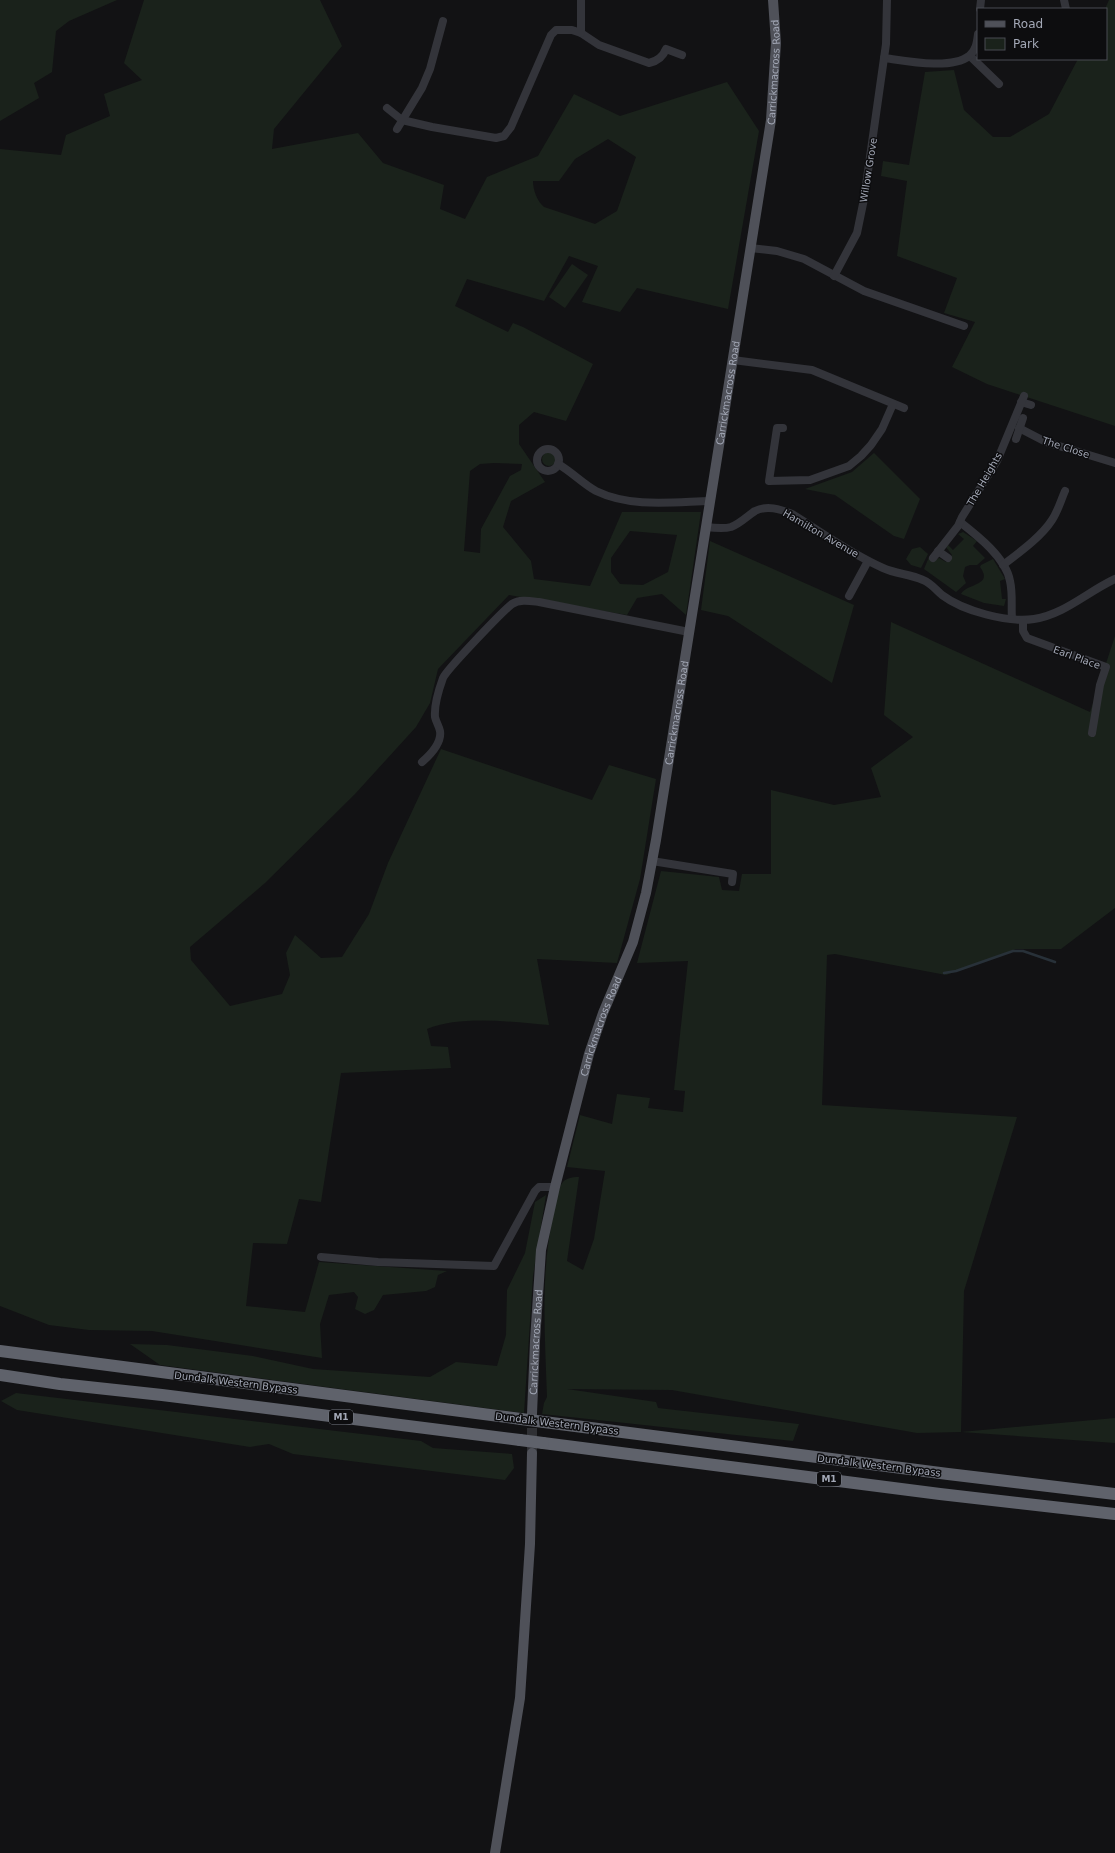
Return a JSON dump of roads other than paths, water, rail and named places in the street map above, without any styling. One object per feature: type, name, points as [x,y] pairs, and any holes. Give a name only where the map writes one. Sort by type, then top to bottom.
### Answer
[{"type":"highway","name":"Dundalk Western Bypass","points":[[0,1351],[527,1416],[544,1422],[1115,1494]]},
{"type":"highway","name":"Dundalk Western Bypass","points":[[0,1375],[60,1384],[162,1395],[933,1493],[1115,1514]]},
{"type":"main road","name":"Carrickmacross Road","points":[[527,1416],[541,1250],[555,1187],[589,1054],[603,1013],[633,942],[646,893],[652,861],[769,129],[775,78],[776,43],[773,0]]},
{"type":"main road","points":[[495,1853],[520,1698],[530,1544],[532,1453]]},
{"type":"street","points":[[581,0],[581,33]]},
{"type":"street","name":"Willow Grove","points":[[834,276],[857,233],[865,191],[886,44],[887,0]]},
{"type":"street","points":[[397,130],[422,88],[430,69],[443,21]]},
{"type":"street","points":[[387,108],[402,120],[432,127],[496,138],[504,136],[511,127],[551,35],[556,30],[572,30],[581,33],[599,45],[649,63],[657,61],[664,54],[666,49],[682,55]]},
{"type":"street","points":[[884,58],[926,63],[950,63],[970,56],[976,46],[977,40]]},
{"type":"street","points":[[970,56],[1000,84]]},
{"type":"street","points":[[750,248],[777,251],[804,260],[864,291],[964,326]]},
{"type":"street","points":[[733,360],[812,370],[904,408]]},
{"type":"street","name":"The Heights","points":[[933,558],[960,522],[997,460],[1022,399],[1031,405]]},
{"type":"street","points":[[783,428],[777,428],[769,480],[810,480],[849,466],[861,456],[882,429],[893,404]]},
{"type":"street","points":[[1016,439],[1023,418]]},
{"type":"street","name":"The Close","points":[[1019,428],[1046,442],[1115,463]]},
{"type":"street","points":[[558,464],[570,470],[596,491],[619,498],[640,503],[710,501]]},
{"type":"street","points":[[1003,564],[1018,554],[1048,526],[1065,490]]},
{"type":"street","name":"Hamilton Avenue","points":[[706,527],[729,527],[738,524],[756,511],[769,508],[780,509],[792,514],[868,561],[898,574],[924,580],[942,595],[964,607],[988,615],[1012,619],[1023,620],[1055,614],[1077,602],[1090,592],[1115,579]]},
{"type":"street","points":[[960,522],[980,538],[1003,564],[1010,580],[1012,619]]},
{"type":"street","points":[[938,551],[948,558]]},
{"type":"street","name":"Hamilton Avenue","points":[[849,596],[868,561]]},
{"type":"street","points":[[422,762],[432,754],[439,739],[440,732],[435,716],[436,703],[444,676],[513,604],[524,601],[539,602],[689,632]]},
{"type":"street","name":"Earl Place","points":[[1023,620],[1023,631],[1027,638],[1106,668],[1100,685],[1092,733]]},
{"type":"street","points":[[652,861],[733,874],[732,882]]},
{"type":"street","points":[[322,1257],[378,1262],[494,1266],[535,1191],[545,1186],[555,1187]]},
{"type":"waterway","points":[[944,973],[956,971],[1013,951],[1023,951],[1055,962]]},
{"type":"tunnel","points":[[532,1414],[532,1453]]}]
